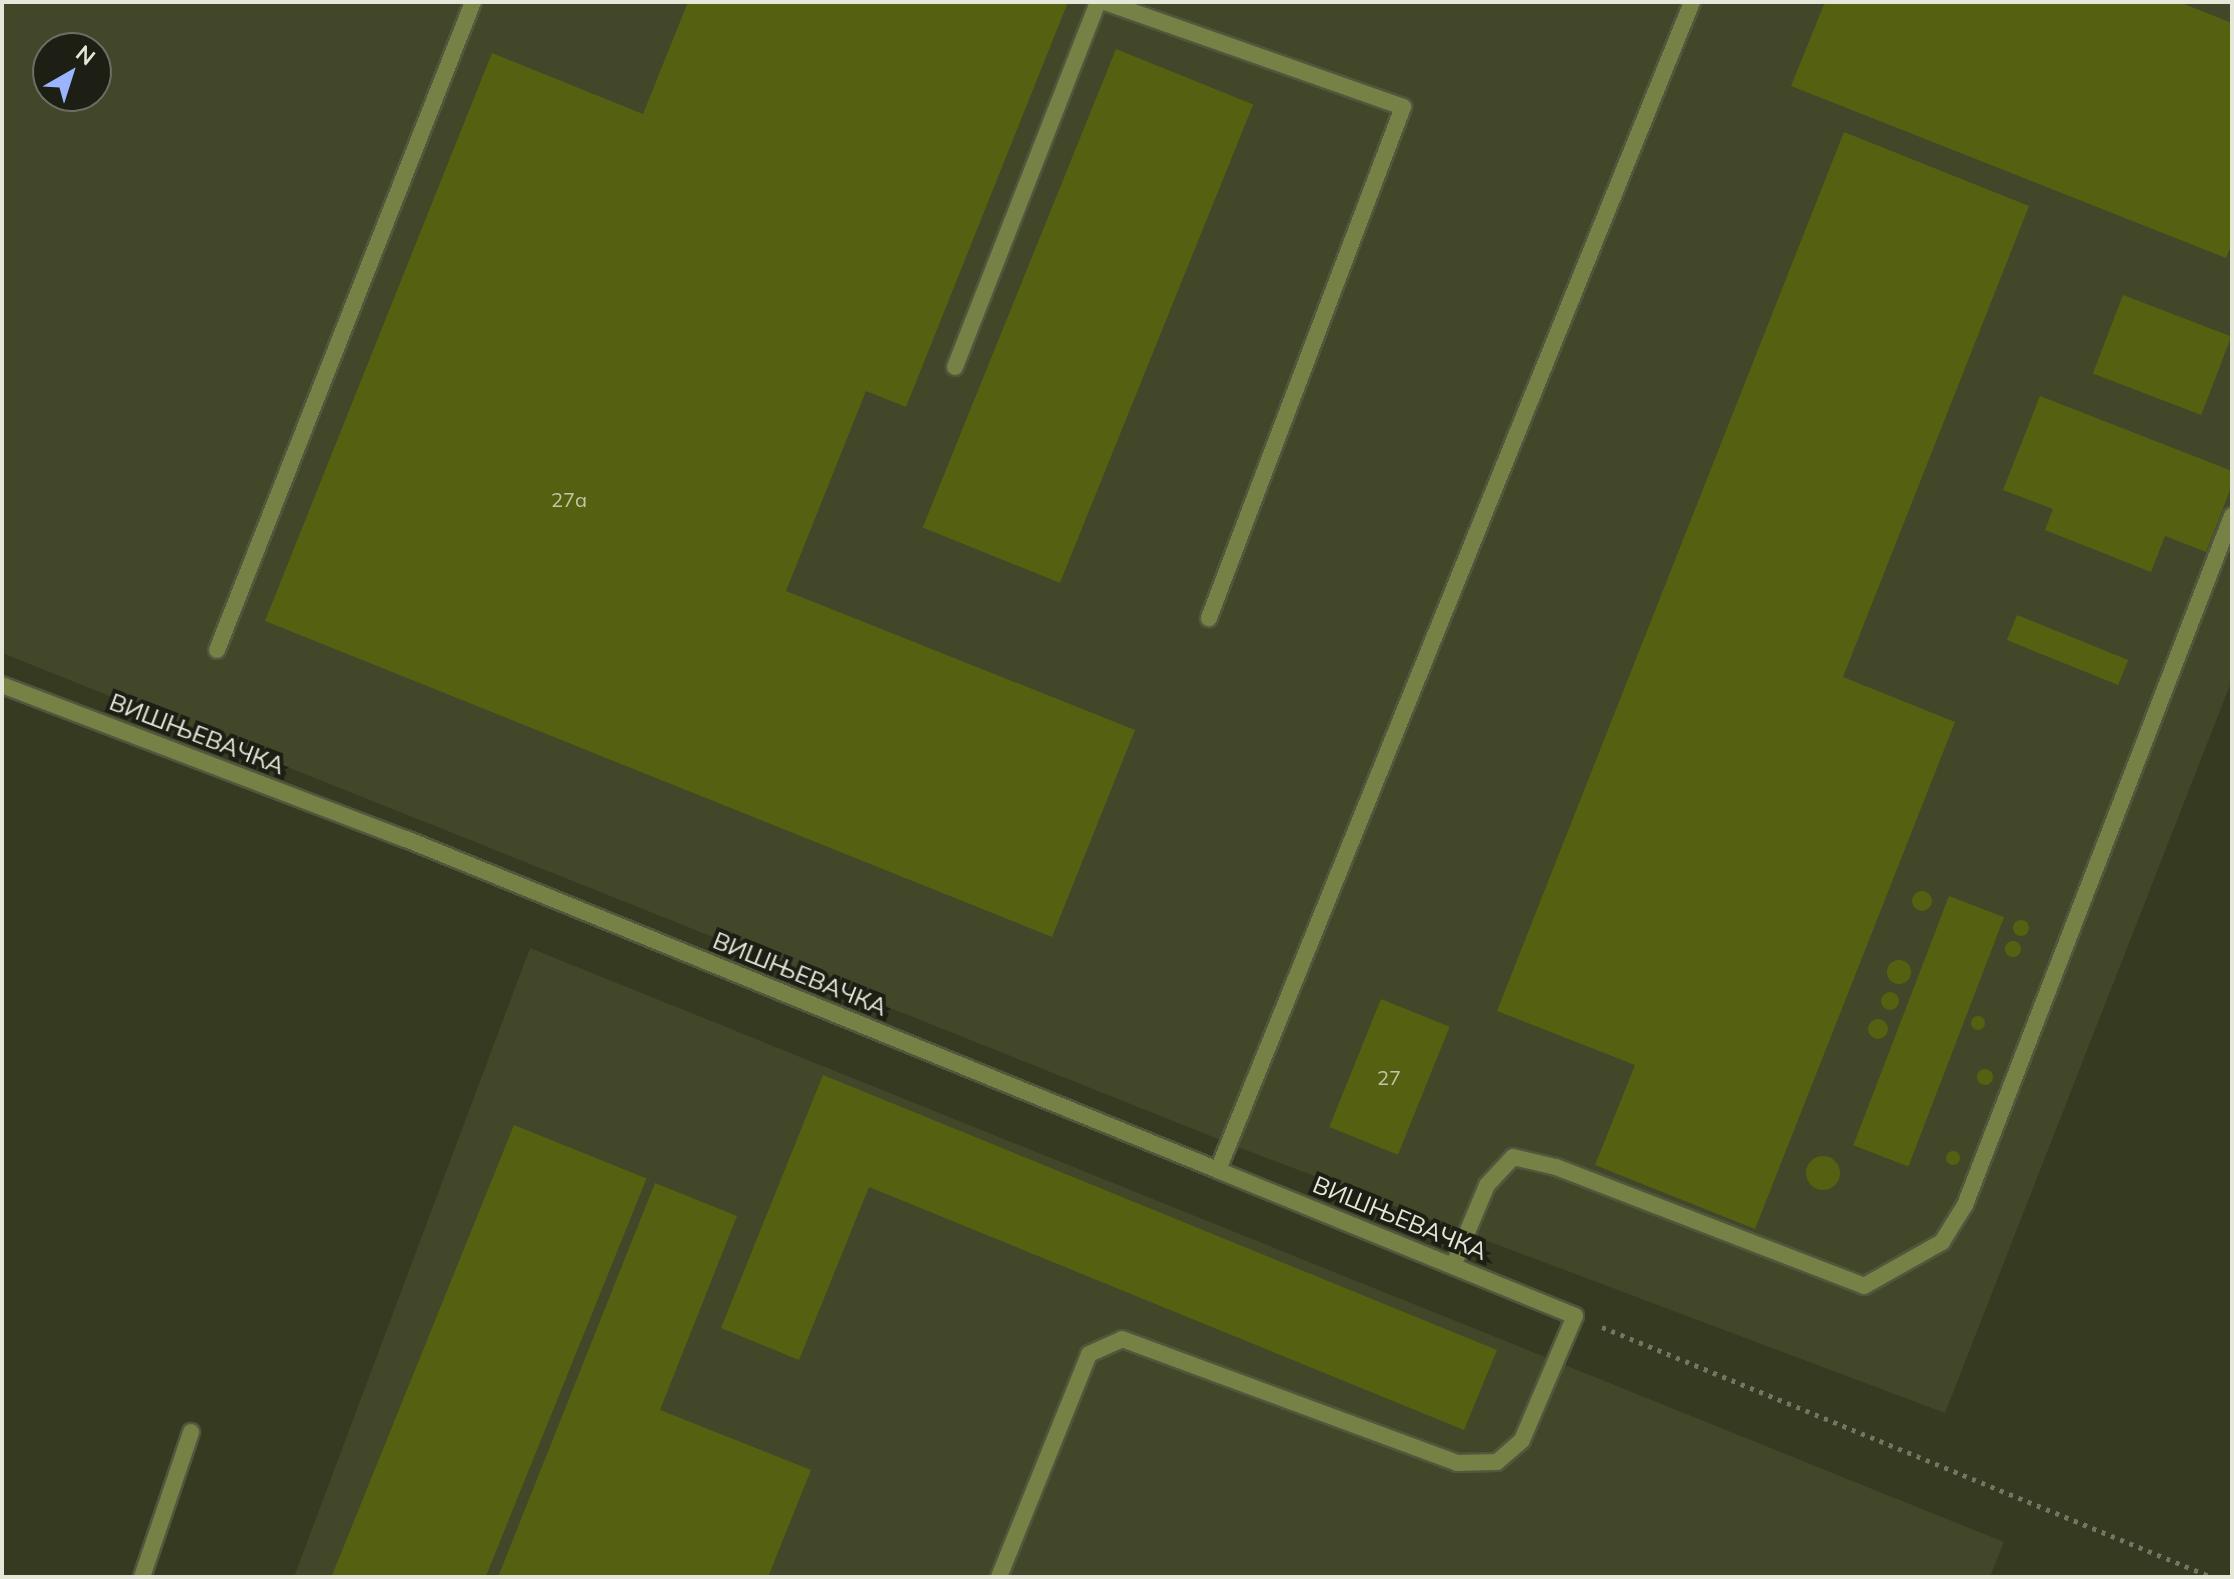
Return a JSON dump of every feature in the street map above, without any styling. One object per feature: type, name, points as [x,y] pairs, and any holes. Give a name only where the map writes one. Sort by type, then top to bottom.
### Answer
[{"type":"street","points":[[217,650],[473,2]]},
{"type":"street","points":[[955,367],[1098,2]]},
{"type":"street","points":[[1105,2],[1403,107],[1209,618]]},
{"type":"street","points":[[1218,1170],[1692,2]]},
{"type":"street","points":[[1453,1266],[1487,1185],[1513,1157],[1556,1167],[1864,1286],[1942,1242],[1965,1205],[2232,516]]},
{"type":"street","name":"ВИШЊЕВАЧКА","points":[[2,685],[406,839],[1575,1316]]},
{"type":"street","points":[[999,1577],[1089,1354],[1122,1339],[1457,1463],[1497,1462],[1522,1440],[1575,1316]]},
{"type":"street","points":[[142,1577],[191,1432]]},
{"type":"path","points":[[1575,1316],[2212,1577]]},
{"type":"shaded area","points":[[2,2],[2232,2],[2232,680],[1945,1413],[1243,1149],[2,653]]},
{"type":"shaded area","points":[[530,948],[2004,1542],[1990,1577],[294,1577]]},
{"type":"building","points":[[688,2],[1068,2],[906,407],[866,391],[786,591],[1135,730],[1052,937],[265,621],[492,53],[643,114]]},
{"type":"building","points":[[1825,2],[2179,2],[2232,23],[2232,243],[2226,258],[1791,86]]},
{"type":"building","points":[[1116,49],[1253,104],[1060,583],[923,527]]},
{"type":"building","points":[[1844,132],[2029,206],[1843,677],[1955,722],[1755,1229],[1595,1165],[1635,1065],[1497,1011]]},
{"type":"building","points":[[2123,295],[2231,337],[2201,415],[2093,373]]},
{"type":"building","points":[[2040,396],[2232,471],[2232,485],[2206,552],[2165,536],[2151,572],[2045,530],[2053,509],[2003,490]]},
{"type":"building","points":[[2017,615],[2128,660],[2118,685],[2007,640]]},
{"type":"building","points":[[1922,891],[1929,894],[1932,901],[1929,908],[1922,911],[1915,908],[1912,901],[1915,894]]},
{"type":"building","points":[[1949,896],[2004,917],[1908,1166],[1853,1145]]},
{"type":"building","points":[[2021,920],[2029,928],[2021,936],[2013,928]]},
{"type":"building","points":[[2013,941],[2019,943],[2019,955],[2013,957],[2007,955],[2005,949],[2007,943]]},
{"type":"building","points":[[1899,960],[1907,964],[1911,972],[1907,980],[1899,984],[1891,980],[1887,972],[1891,964]]},
{"type":"building","points":[[1890,992],[1899,1001],[1890,1010],[1881,1001]]},
{"type":"building","points":[[1381,999],[1450,1027],[1398,1155],[1329,1127]]},
{"type":"building","points":[[1978,1016],[1985,1023],[1978,1030],[1971,1023]]},
{"type":"building","points":[[1878,1019],[1885,1022],[1888,1029],[1885,1036],[1878,1039],[1871,1036],[1868,1029],[1871,1022]]},
{"type":"building","points":[[1985,1069],[1993,1077],[1985,1085],[1977,1077]]},
{"type":"building","points":[[823,1075],[1497,1350],[1464,1430],[869,1187],[799,1360],[721,1328]]},
{"type":"building","points":[[514,1125],[647,1179],[486,1577],[332,1576]]},
{"type":"building","points":[[1953,1151],[1960,1158],[1953,1165],[1946,1158]]},
{"type":"building","points":[[1823,1156],[1835,1161],[1840,1173],[1835,1185],[1823,1190],[1811,1185],[1806,1173],[1811,1161]]},
{"type":"building","points":[[655,1183],[737,1216],[660,1410],[811,1470],[768,1577],[498,1577]]}]
